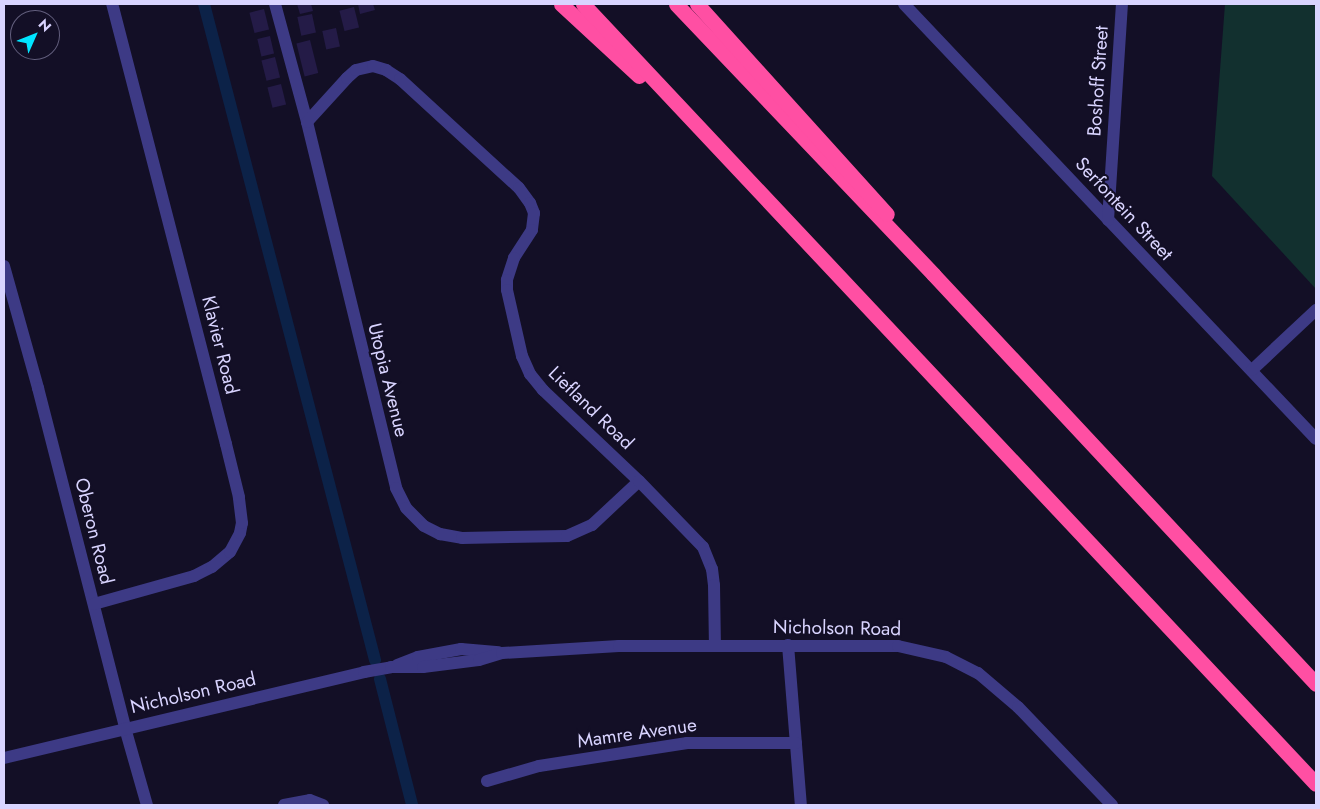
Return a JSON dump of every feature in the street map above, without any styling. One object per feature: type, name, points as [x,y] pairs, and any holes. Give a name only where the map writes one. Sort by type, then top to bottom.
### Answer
[{"type":"highway","points":[[561,4],[725,154]]},
{"type":"highway","points":[[584,4],[1316,784]]},
{"type":"highway","points":[[676,4],[933,274],[1316,684]]},
{"type":"highway","points":[[697,4],[899,228],[921,254],[933,274]]},
{"type":"street","name":"Klavier Road","points":[[94,604],[194,576],[212,567],[230,552],[240,533],[242,523],[239,497],[226,444],[112,4]]},
{"type":"street","name":"Utopia Avenue","points":[[275,4],[307,122],[396,488],[414,518],[440,534],[462,538],[568,536],[592,525],[639,481]]},
{"type":"street","name":"Serfontein Street","points":[[904,4],[1316,439]]},
{"type":"street","name":"Boshoff Street","points":[[1108,220],[1122,4]]},
{"type":"street","name":"Liefland Road","points":[[307,122],[356,70],[373,66],[386,70],[400,79],[519,188],[530,203],[534,213],[532,230],[514,258],[507,280],[507,290],[522,356],[530,374],[543,390],[639,481],[692,535],[708,557],[714,585],[715,646]]},
{"type":"street","name":"Oberon Road","points":[[4,266],[38,388],[125,728],[147,805]]},
{"type":"street","points":[[1252,370],[1316,310]]},
{"type":"street","points":[[788,645],[801,805]]},
{"type":"street","name":"Nicholson Road","points":[[4,758],[125,728],[391,667],[418,657],[461,649],[502,653],[582,647],[898,646],[932,653],[962,664],[1000,690],[1112,805]]},
{"type":"street","name":"Mamre Avenue","points":[[487,781],[538,766],[687,744],[796,743]]},
{"type":"street","points":[[284,805],[310,800],[324,805]]},
{"type":"green space","points":[[1225,4],[1302,4],[1316,6],[1316,289],[1212,176]]},
{"type":"building","points":[[297,4],[311,4],[313,11],[300,14]]},
{"type":"building","points":[[358,4],[373,4],[375,10],[360,14]]},
{"type":"building","points":[[354,7],[359,27],[345,31],[339,11]]},
{"type":"building","points":[[264,9],[269,29],[255,33],[249,13]]},
{"type":"building","points":[[312,14],[316,33],[301,36],[297,17]]},
{"type":"building","points":[[336,28],[340,47],[326,49],[322,31]]},
{"type":"building","points":[[270,36],[274,54],[261,56],[257,39]]},
{"type":"building","points":[[310,40],[318,73],[305,76],[296,43]]},
{"type":"building","points":[[275,57],[280,77],[266,81],[261,60]]},
{"type":"building","points":[[281,84],[286,104],[272,108],[267,87]]},
{"type":"waterway","points":[[204,4],[375,660]]},
{"type":"waterway","points":[[380,679],[412,805]]}]
